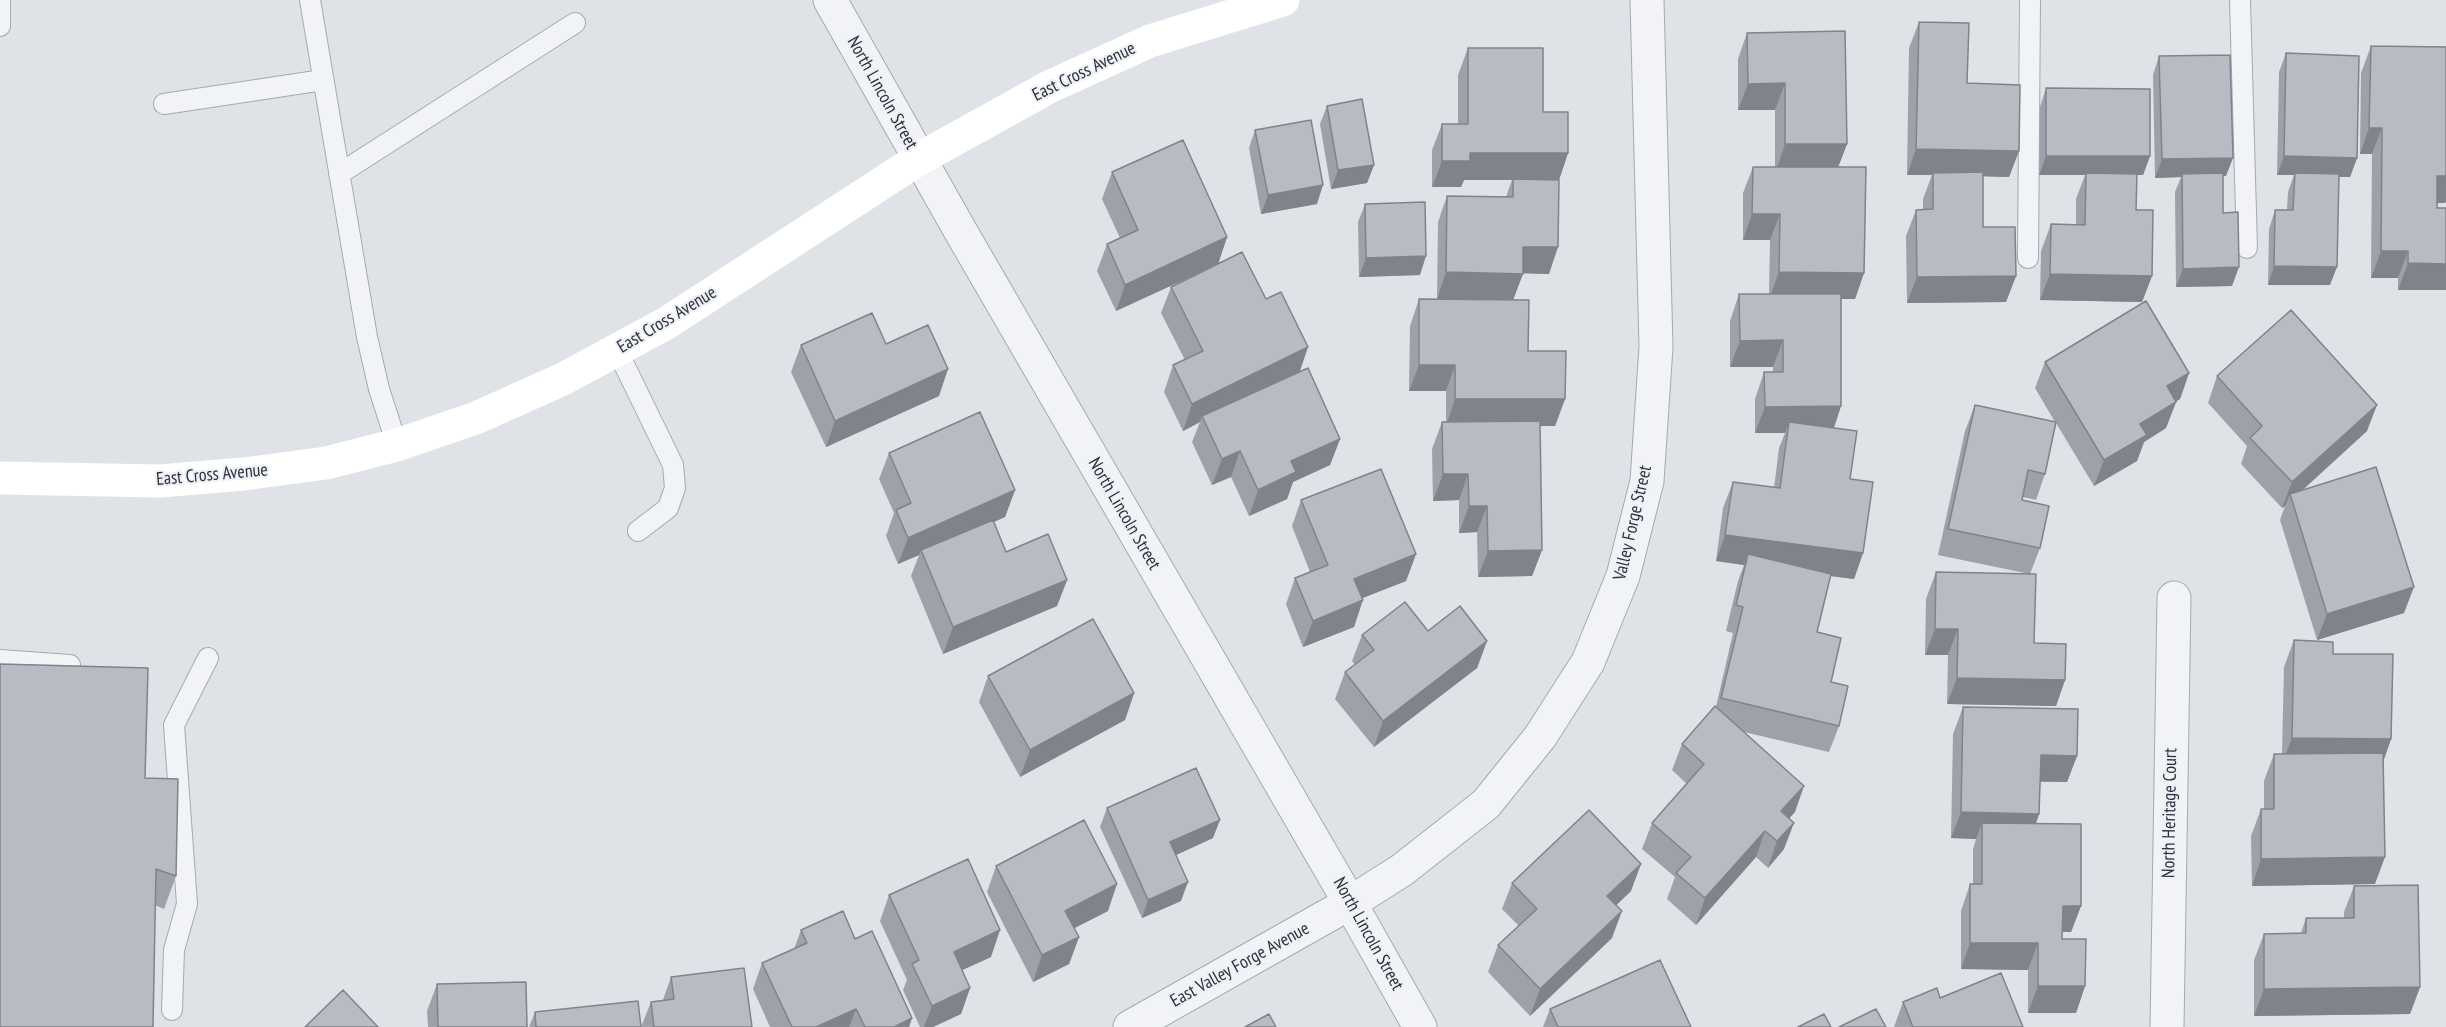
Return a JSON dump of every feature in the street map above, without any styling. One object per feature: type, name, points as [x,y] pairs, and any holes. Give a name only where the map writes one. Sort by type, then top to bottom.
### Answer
[{"type":"street","name":"North Lincoln Street","points":[[830,0],[919,159],[1420,1027]]},
{"type":"street","name":"East Cross Avenue","points":[[0,478],[160,481],[233,475],[326,463],[397,445],[476,418],[563,379],[665,324],[919,159],[1049,87],[1150,41],[1283,0]]},
{"type":"street","name":"Valley Forge Street","points":[[1350,903],[1402,870],[1486,804],[1540,737],[1588,662],[1623,576],[1647,481],[1656,346],[1647,0]]},
{"type":"street","name":"North Heritage Court","points":[[2167,1027],[2174,598]]},
{"type":"street","name":"East Valley Forge Avenue","points":[[1130,1027],[1350,903]]},
{"type":"lane","points":[[0,0],[0,26]]},
{"type":"lane","points":[[310,0],[368,337],[379,389],[397,445]]},
{"type":"lane","points":[[2028,258],[2030,0]]},
{"type":"lane","points":[[2240,0],[2247,248]]},
{"type":"lane","points":[[339,174],[575,23]]},
{"type":"lane","points":[[164,104],[323,80]]},
{"type":"lane","points":[[617,350],[673,465],[675,488],[668,508],[638,531]]},
{"type":"lane","points":[[172,1010],[174,950],[187,904],[174,725],[208,658]]},
{"type":"lane","points":[[0,660],[70,665]]},
{"type":"building","points":[[1919,22],[1969,23],[1967,83],[2020,85],[2019,151],[1916,149]]},
{"type":"building","points":[[1845,31],[1847,144],[1785,144],[1785,83],[1748,84],[1747,33]]},
{"type":"building","points":[[2371,46],[2446,47],[2446,176],[2437,176],[2437,208],[2446,208],[2446,264],[2408,263],[2408,251],[2381,251],[2382,128],[2369,128]]},
{"type":"building","points":[[1468,48],[1543,48],[1543,112],[1568,112],[1568,153],[1470,153],[1470,161],[1442,161],[1442,124],[1468,124]]},
{"type":"building","points":[[2286,53],[2359,56],[2357,158],[2284,156]]},
{"type":"building","points":[[2230,55],[2233,158],[2162,159],[2159,56]]},
{"type":"building","points":[[2046,88],[2150,89],[2150,156],[2046,156]]},
{"type":"building","points":[[1362,99],[1374,165],[1338,170],[1327,106]]},
{"type":"building","points":[[1311,120],[1323,185],[1268,195],[1255,130]]},
{"type":"building","points":[[1183,140],[1227,237],[1125,285],[1107,244],[1138,230],[1112,172]]},
{"type":"building","points":[[1753,167],[1866,167],[1864,273],[1779,272],[1780,214],[1752,214]]},
{"type":"building","points":[[1983,172],[1983,227],[2015,227],[2016,276],[1917,277],[1916,210],[1933,209],[1933,173]]},
{"type":"building","points":[[2086,173],[2137,174],[2136,210],[2153,210],[2152,276],[2050,274],[2051,224],[2085,225]]},
{"type":"building","points":[[2223,173],[2223,213],[2238,212],[2239,267],[2183,269],[2182,174]]},
{"type":"building","points":[[2295,173],[2339,174],[2337,267],[2274,266],[2275,210],[2293,210]]},
{"type":"building","points":[[1513,179],[1559,180],[1558,247],[1523,247],[1523,274],[1446,272],[1447,196],[1513,197]]},
{"type":"building","points":[[1425,202],[1426,256],[1366,258],[1365,204]]},
{"type":"building","points":[[1242,252],[1266,299],[1281,292],[1308,347],[1192,404],[1173,365],[1203,351],[1171,287]]},
{"type":"building","points":[[1739,294],[1841,294],[1841,406],[1765,407],[1764,372],[1783,372],[1783,340],[1740,341]]},
{"type":"building","points":[[1419,299],[1529,300],[1528,351],[1566,351],[1565,399],[1455,399],[1455,365],[1419,365]]},
{"type":"building","points":[[2146,301],[2189,373],[2167,386],[2176,402],[2140,424],[2147,435],[2104,460],[2045,362]]},
{"type":"building","points":[[2291,310],[2377,405],[2292,482],[2250,438],[2262,426],[2217,376]]},
{"type":"building","points":[[872,313],[886,344],[928,325],[948,369],[835,421],[801,345]]},
{"type":"building","points":[[1308,368],[1340,439],[1291,461],[1296,472],[1258,490],[1240,451],[1222,459],[1202,416]]},
{"type":"building","points":[[1975,405],[2056,422],[2045,474],[2028,470],[2022,500],[2049,506],[2040,548],[1948,529]]},
{"type":"building","points":[[980,412],[1015,490],[908,538],[896,510],[911,503],[889,453]]},
{"type":"building","points":[[1540,421],[1542,550],[1488,551],[1487,506],[1469,506],[1468,474],[1443,474],[1442,422]]},
{"type":"building","points":[[1789,422],[1857,431],[1850,479],[1873,482],[1863,553],[1725,535],[1733,482],[1780,488]]},
{"type":"building","points":[[2376,467],[2414,587],[2327,614],[2290,494]]},
{"type":"building","points":[[1381,469],[1416,554],[1354,579],[1363,600],[1313,621],[1295,578],[1328,565],[1301,500]]},
{"type":"building","points":[[993,520],[1006,552],[1048,534],[1067,580],[953,627],[921,550]]},
{"type":"building","points":[[1748,554],[1831,574],[1817,632],[1841,638],[1831,682],[1848,686],[1839,726],[1721,698],[1743,607],[1736,605]]},
{"type":"building","points":[[1936,572],[2036,574],[2034,643],[2066,644],[2065,680],[1957,678],[1958,629],[1935,629]]},
{"type":"building","points":[[1405,602],[1428,631],[1460,606],[1487,641],[1383,721],[1345,672],[1374,650],[1362,635]]},
{"type":"building","points":[[1093,619],[1134,693],[1030,750],[988,676]]},
{"type":"building","points":[[2294,640],[2333,642],[2333,654],[2393,654],[2391,739],[2292,738]]},
{"type":"building","points":[[0,664],[148,668],[145,778],[178,779],[176,876],[156,869],[153,1027],[0,1027]]},
{"type":"building","points":[[1715,706],[1804,786],[1781,811],[1794,823],[1777,841],[1765,831],[1705,898],[1676,873],[1691,857],[1652,823],[1704,764],[1682,744]]},
{"type":"building","points":[[1963,707],[2078,709],[2077,756],[2041,755],[2039,814],[1961,812]]},
{"type":"building","points":[[2383,753],[2385,857],[2261,859],[2261,809],[2274,809],[2274,754]]},
{"type":"building","points":[[1196,768],[1220,820],[1170,842],[1188,882],[1148,900],[1107,808]]},
{"type":"building","points":[[1589,810],[1641,864],[1607,896],[1622,911],[1540,989],[1498,945],[1537,909],[1512,883]]},
{"type":"building","points":[[1084,820],[1117,884],[1065,911],[1079,937],[1042,955],[996,866]]},
{"type":"building","points":[[1982,823],[2081,824],[2081,906],[2063,906],[2062,939],[2086,939],[2085,986],[2038,986],[2038,943],[1970,943],[1970,884],[1982,884]]},
{"type":"building","points":[[968,859],[1000,930],[954,952],[970,988],[932,1006],[912,964],[919,960],[889,895]]},
{"type":"building","points":[[2418,885],[2420,987],[2264,989],[2264,934],[2306,933],[2306,918],[2354,918],[2354,886]]},
{"type":"building","points":[[843,911],[855,939],[872,931],[912,1018],[894,1027],[865,1027],[856,1009],[816,1027],[792,1027],[762,963],[807,943],[801,930]]},
{"type":"building","points":[[1660,960],[1691,1027],[1558,1027],[1550,1009]]},
{"type":"building","points":[[744,968],[752,1027],[654,1027],[651,1002],[674,999],[671,977]]},
{"type":"building","points":[[2001,973],[2023,1027],[1913,1027],[1903,1002],[1937,988],[1940,998]]},
{"type":"building","points":[[526,982],[527,1027],[438,1027],[437,984]]},
{"type":"building","points":[[343,990],[378,1027],[305,1027]]},
{"type":"building","points":[[638,1001],[641,1027],[536,1027],[535,1012]]},
{"type":"building","points":[[1876,1009],[1886,1027],[1839,1027]]},
{"type":"building","points":[[1269,1014],[1276,1027],[1245,1027]]},
{"type":"building","points":[[1824,1014],[1831,1027],[1798,1027]]}]
